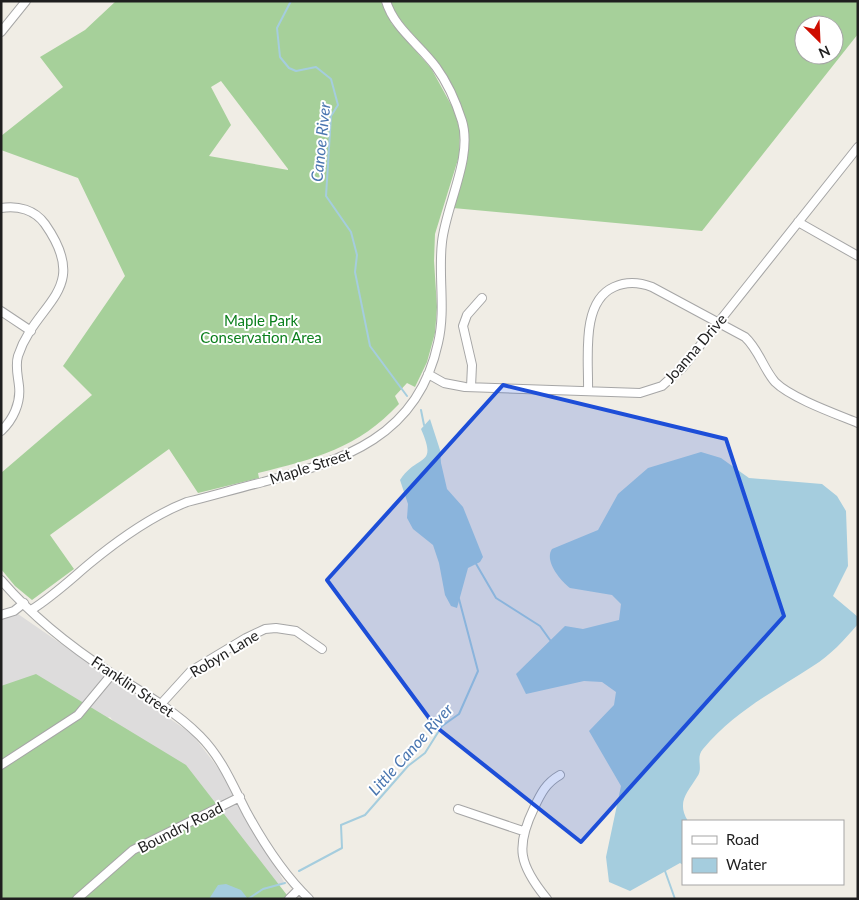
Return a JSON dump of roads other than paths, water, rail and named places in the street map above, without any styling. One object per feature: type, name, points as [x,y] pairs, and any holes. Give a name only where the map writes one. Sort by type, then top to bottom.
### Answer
[{"type":"street","points":[[1,32],[26,1]]},
{"type":"street","name":"Maple Street","points":[[31,610],[50,598],[115,544],[170,509],[187,502],[309,469],[360,449],[385,432],[419,392],[428,374],[442,328],[443,306],[440,252],[446,215],[464,154],[464,129],[456,104],[441,74],[393,18],[386,1]]},
{"type":"street","name":"Joanna Drive","points":[[428,374],[454,386],[471,388],[640,393],[662,386],[674,377],[858,146]]},
{"type":"street","points":[[1,208],[20,208],[38,216],[48,228],[64,264],[61,287],[31,331],[17,359],[20,388],[18,404],[14,414],[1,431]]},
{"type":"street","points":[[798,222],[858,256]]},
{"type":"street","points":[[588,391],[590,322],[598,299],[612,288],[624,283],[642,284],[657,290],[750,342],[770,376],[784,389],[858,423]]},
{"type":"street","points":[[471,388],[472,365],[463,326],[467,315],[482,298]]},
{"type":"street","points":[[1,311],[31,331]]},
{"type":"street","name":"Franklin Street","points":[[1,580],[31,610],[69,643],[112,674],[161,704],[182,720],[209,746],[226,770],[245,808],[275,858],[309,899]]},
{"type":"street","points":[[1,615],[14,611],[24,603]]},
{"type":"street","name":"Robyn Lane","points":[[161,704],[191,671],[246,638],[265,629],[276,628],[296,631],[322,649]]},
{"type":"street","points":[[1,765],[78,716],[112,674]]},
{"type":"street","points":[[547,899],[532,881],[524,862],[521,848],[523,830],[545,786],[560,776]]},
{"type":"street","name":"Boundry Road","points":[[77,899],[133,850],[240,797]]},
{"type":"street","points":[[458,809],[523,830]]},
{"type":"street","points":[[290,899],[299,888]]},
{"type":"water","points":[[430,419],[440,450],[447,489],[463,507],[483,557],[480,562],[468,568],[457,608],[451,606],[445,595],[439,563],[433,545],[413,529],[407,518],[408,504],[400,480],[427,455],[426,441],[421,429]]},
{"type":"water","points":[[701,452],[721,458],[749,478],[822,484],[837,496],[846,511],[848,566],[833,596],[858,617],[858,624],[826,657],[741,713],[728,723],[703,749],[700,756],[699,774],[683,803],[688,820],[682,820],[682,864],[680,863],[630,891],[609,882],[606,857],[621,786],[589,731],[614,705],[616,692],[602,682],[584,681],[526,694],[516,674],[565,626],[583,629],[619,620],[621,604],[612,595],[570,588],[554,570],[550,554],[552,549],[598,530],[618,494],[648,468]]},
{"type":"water","points":[[226,884],[241,890],[248,899],[209,899],[218,885]]},
{"type":"waterway","name":"Canoe River","points":[[291,1],[277,28],[280,57],[289,68],[296,71],[316,67],[331,79],[338,105],[331,116],[326,196],[351,232],[357,255],[355,272],[370,346],[407,396]]},
{"type":"waterway","name":"Canoe River","points":[[421,410],[424,425]]},
{"type":"waterway","name":"Canoe River","points":[[475,562],[496,598],[540,626],[550,640]]},
{"type":"waterway","name":"Little Canoe River","points":[[299,871],[342,848],[341,825],[365,815],[408,766],[425,753],[442,726],[459,714],[478,671],[459,599]]},
{"type":"waterway","name":"Canoe River","points":[[665,871],[675,899]]},
{"type":"waterway","name":"Little Canoe River","points":[[248,899],[263,889],[285,883]]},
{"type":"park label","name":"Maple Park Conservation Area","points":[[261,328]]}]
